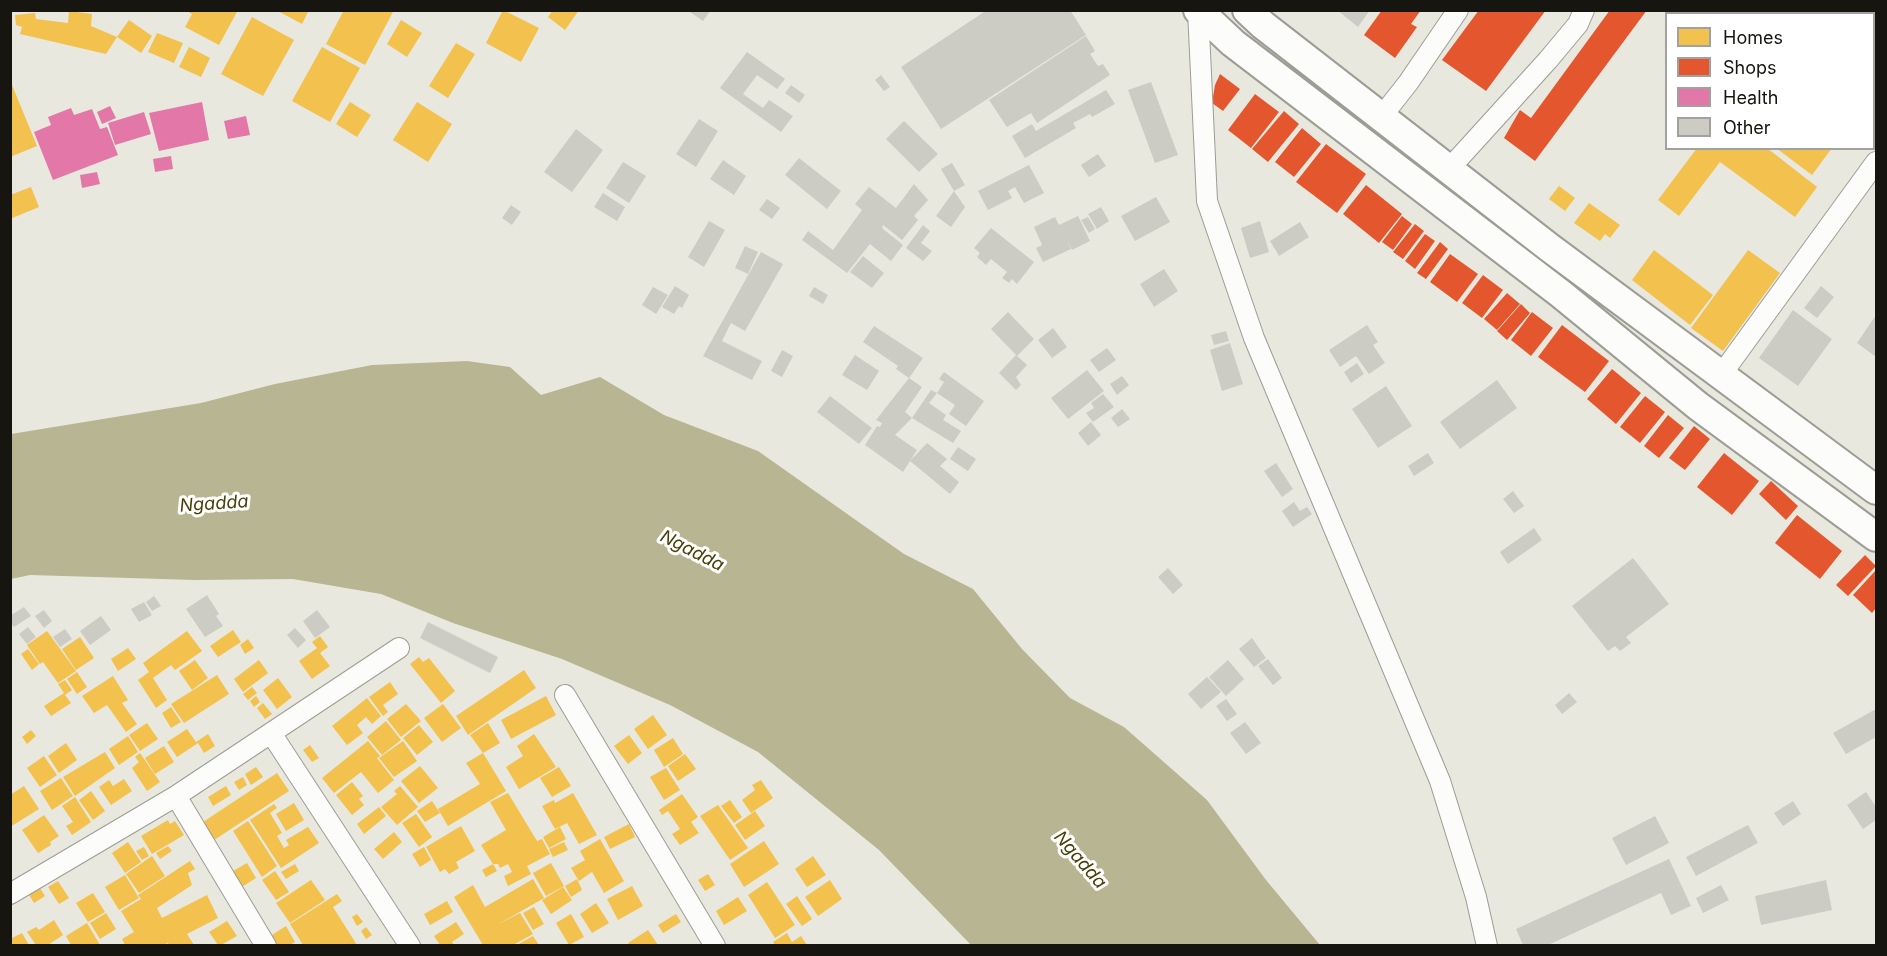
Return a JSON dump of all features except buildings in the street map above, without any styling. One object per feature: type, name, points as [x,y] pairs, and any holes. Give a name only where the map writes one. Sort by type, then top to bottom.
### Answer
[{"type":"main road","points":[[1198,10],[1233,43],[1561,294],[1698,406],[1876,537]]},
{"type":"main road","points":[[1247,10],[1263,25],[1550,248],[1876,490]]},
{"type":"street","points":[[1198,10],[1207,201],[1254,338],[1440,781],[1476,897],[1487,945]]},
{"type":"street","points":[[1382,116],[1408,83],[1458,10]]},
{"type":"street","points":[[1449,169],[1548,60],[1578,24],[1584,10]]},
{"type":"street","points":[[1721,375],[1876,162]]},
{"type":"street","points":[[10,894],[176,796],[399,648]]},
{"type":"street","points":[[565,695],[715,945]]},
{"type":"street","points":[[271,733],[410,945]]},
{"type":"street","points":[[176,796],[266,945]]},
{"type":"water","name":"Ngadda","points":[[467,361],[510,367],[541,395],[600,377],[664,415],[758,451],[904,554],[973,589],[1022,649],[1070,698],[1124,727],[1207,800],[1266,880],[1320,945],[971,945],[879,850],[758,752],[670,705],[562,659],[453,623],[381,594],[293,579],[195,580],[30,575],[11,579],[11,434],[201,403],[275,384],[372,365]]}]
